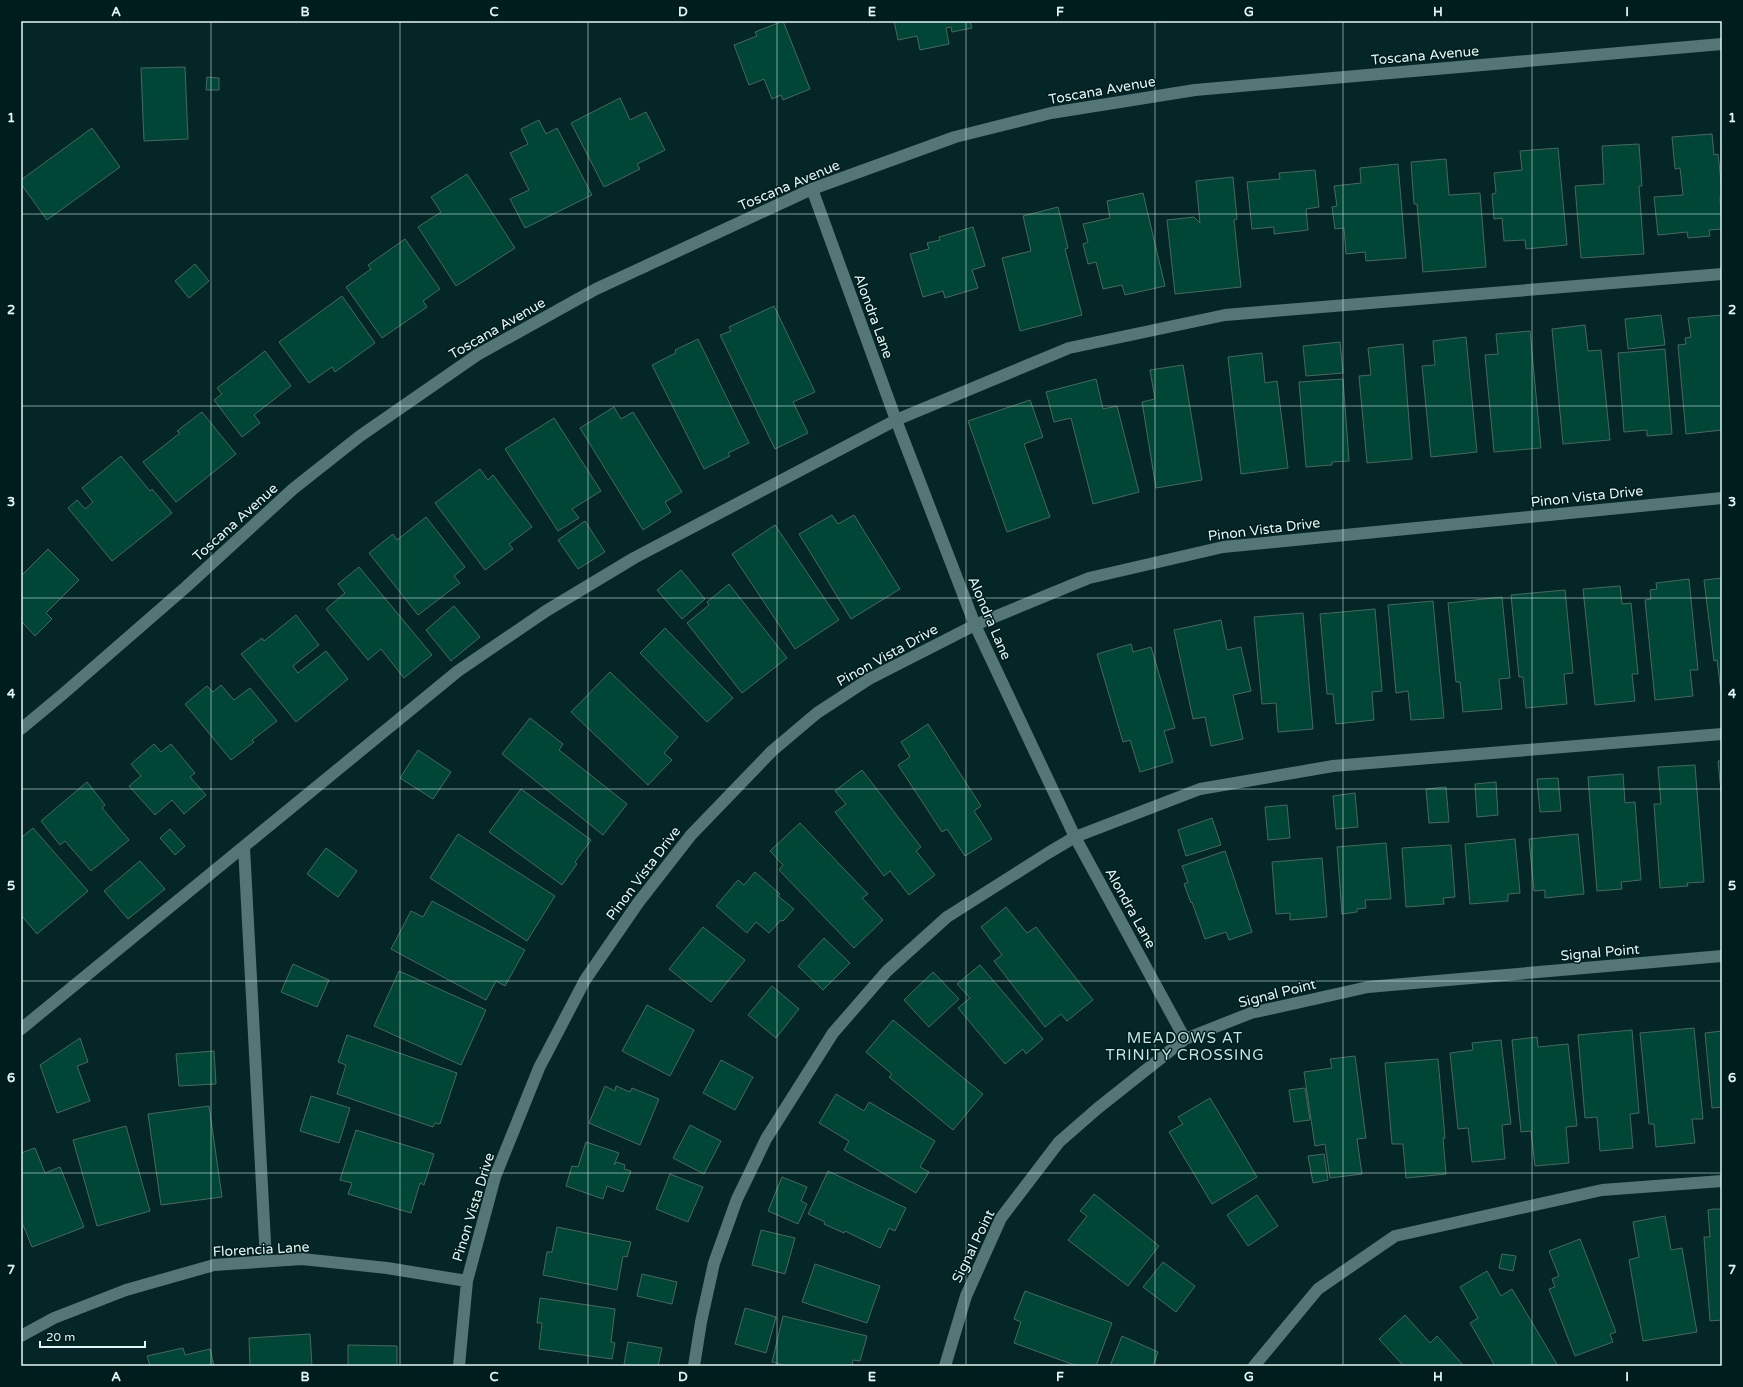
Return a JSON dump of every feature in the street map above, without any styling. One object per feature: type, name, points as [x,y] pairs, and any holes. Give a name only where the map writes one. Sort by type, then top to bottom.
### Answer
[{"type":"street","name":"Toscana Avenue","points":[[21,729],[186,587],[293,490],[360,436],[477,355],[596,289],[812,189],[955,137],[1051,113],[1195,90],[1722,44]]},
{"type":"street","name":"Alondra Lane","points":[[812,189],[896,420],[975,625],[1075,837],[1185,1039]]},
{"type":"street","points":[[21,1029],[458,671],[546,611],[634,558],[896,420],[1069,348],[1225,315],[1722,274]]},
{"type":"street","name":"Pinon Vista Drive","points":[[459,1366],[467,1281],[495,1177],[539,1068],[585,980],[647,890],[691,835],[772,751],[817,713],[869,679],[975,625],[1089,578],[1223,547],[1722,498]]},
{"type":"street","points":[[694,1366],[701,1322],[714,1263],[737,1199],[766,1139],[833,1033],[887,971],[947,917],[1075,837],[1200,789],[1333,766],[1722,734]]},
{"type":"street","points":[[244,847],[266,1261]]},
{"type":"street","name":"Signal Point","points":[[945,1366],[966,1296],[1001,1218],[1059,1142],[1098,1108],[1185,1039],[1251,1013],[1368,987],[1722,956]]},
{"type":"street","points":[[1254,1366],[1318,1290],[1395,1236],[1602,1190],[1722,1181]]},
{"type":"street","name":"Florencia Lane","points":[[21,1336],[54,1318],[126,1290],[214,1265],[266,1261],[310,1260],[387,1268],[467,1281]]},
{"type":"building","points":[[783,21],[810,89],[783,100],[781,95],[772,99],[764,79],[749,85],[734,45],[757,36],[755,32]]},
{"type":"building","points":[[894,21],[970,21],[972,28],[952,32],[951,27],[946,28],[949,44],[920,50],[917,36],[898,40]]},
{"type":"building","points":[[185,67],[188,139],[144,141],[141,68]]},
{"type":"building","points":[[207,77],[219,78],[219,90],[206,90]]},
{"type":"building","points":[[620,98],[630,120],[646,112],[665,150],[637,164],[640,169],[604,187],[571,123]]},
{"type":"building","points":[[539,120],[546,134],[557,128],[592,195],[525,228],[510,199],[529,190],[510,153],[528,144],[521,129]]},
{"type":"building","points":[[92,128],[120,167],[47,220],[21,184],[21,180]]},
{"type":"building","points":[[1712,134],[1714,155],[1718,154],[1722,191],[1722,197],[1720,197],[1722,229],[1709,230],[1710,236],[1688,238],[1687,232],[1658,235],[1654,197],[1683,195],[1680,168],[1675,169],[1672,137]]},
{"type":"building","points":[[1639,144],[1642,186],[1639,186],[1644,254],[1581,258],[1575,186],[1604,184],[1602,146]]},
{"type":"building","points":[[1558,148],[1567,245],[1526,249],[1525,240],[1504,241],[1502,218],[1494,219],[1492,194],[1496,193],[1494,173],[1522,170],[1520,151]]},
{"type":"building","points":[[1446,159],[1449,195],[1480,193],[1486,267],[1423,272],[1417,204],[1414,204],[1411,162]]},
{"type":"building","points":[[1398,164],[1406,258],[1366,261],[1365,252],[1346,254],[1344,228],[1335,229],[1332,207],[1337,206],[1334,186],[1361,183],[1360,168]]},
{"type":"building","points":[[1315,170],[1319,207],[1306,209],[1308,230],[1274,234],[1274,227],[1252,229],[1247,182],[1280,179],[1279,173]]},
{"type":"building","points":[[467,174],[515,248],[456,286],[418,227],[441,212],[431,197]]},
{"type":"building","points":[[1233,177],[1237,219],[1234,220],[1241,287],[1175,294],[1167,220],[1194,217],[1200,223],[1196,181]]},
{"type":"building","points":[[1143,193],[1165,286],[1125,295],[1122,285],[1103,289],[1096,262],[1088,264],[1083,244],[1088,242],[1083,224],[1110,218],[1107,201]]},
{"type":"building","points":[[1058,207],[1068,248],[1065,249],[1082,315],[1020,331],[1002,258],[1031,251],[1023,216]]},
{"type":"building","points":[[973,227],[985,266],[972,270],[978,288],[945,298],[943,291],[923,297],[910,254],[929,249],[927,243],[940,240],[939,237]]},
{"type":"building","points":[[405,239],[440,289],[423,301],[427,307],[382,338],[346,287],[371,269],[368,265]]},
{"type":"building","points":[[195,264],[209,281],[189,298],[175,281]]},
{"type":"building","points":[[342,296],[375,343],[335,372],[332,367],[309,383],[279,342]]},
{"type":"building","points":[[774,306],[815,392],[793,402],[808,433],[775,449],[720,335],[731,331],[729,327]]},
{"type":"building","points":[[1661,315],[1665,345],[1628,349],[1625,319]]},
{"type":"building","points":[[1722,315],[1722,430],[1686,434],[1678,345],[1686,344],[1685,338],[1691,337],[1688,318]]},
{"type":"building","points":[[1585,325],[1588,351],[1601,350],[1610,440],[1563,444],[1552,329]]},
{"type":"building","points":[[1530,331],[1541,448],[1494,452],[1485,355],[1498,354],[1496,334]]},
{"type":"building","points":[[1466,337],[1477,452],[1431,457],[1422,366],[1435,365],[1433,341]]},
{"type":"building","points":[[698,339],[749,443],[728,453],[730,456],[704,469],[652,365],[676,353],[675,350]]},
{"type":"building","points":[[1340,342],[1343,373],[1306,376],[1303,346]]},
{"type":"building","points":[[1403,344],[1412,459],[1367,463],[1359,376],[1371,375],[1368,348]]},
{"type":"building","points":[[1665,349],[1672,434],[1647,436],[1647,430],[1624,432],[1618,353]]},
{"type":"building","points":[[265,351],[291,386],[254,415],[260,423],[242,437],[214,400],[222,394],[217,388]]},
{"type":"building","points":[[1262,353],[1265,383],[1277,381],[1288,468],[1241,474],[1228,357]]},
{"type":"building","points":[[1183,365],[1202,480],[1156,488],[1142,402],[1155,399],[1150,370]]},
{"type":"building","points":[[1096,379],[1103,409],[1117,406],[1139,492],[1093,504],[1071,418],[1054,422],[1046,392]]},
{"type":"building","points":[[1343,379],[1349,461],[1332,462],[1332,465],[1306,467],[1299,382]]},
{"type":"building","points":[[1030,400],[1043,437],[1024,444],[1050,517],[1007,532],[968,421]]},
{"type":"building","points":[[614,407],[621,419],[633,412],[682,492],[665,502],[671,512],[643,530],[580,428]]},
{"type":"building","points":[[202,412],[236,454],[176,502],[143,462],[180,433],[177,431]]},
{"type":"building","points":[[554,418],[601,491],[572,509],[579,518],[558,531],[505,449]]},
{"type":"building","points":[[121,456],[150,491],[152,489],[172,513],[112,561],[68,508],[77,500],[85,509],[93,502],[82,488]]},
{"type":"building","points":[[480,469],[488,480],[493,475],[532,527],[509,544],[513,549],[485,570],[435,503]]},
{"type":"building","points":[[832,515],[838,524],[854,515],[900,589],[851,619],[799,534]]},
{"type":"building","points":[[426,517],[465,567],[454,576],[460,583],[418,615],[369,553],[393,534],[397,540]]},
{"type":"building","points":[[585,521],[605,552],[578,569],[558,540]]},
{"type":"building","points":[[775,525],[839,620],[795,649],[732,554]]},
{"type":"building","points":[[48,549],[79,580],[46,613],[52,619],[35,636],[21,621],[21,576]]},
{"type":"building","points":[[359,567],[432,655],[404,678],[381,649],[368,660],[326,609],[345,593],[338,584]]},
{"type":"building","points":[[681,570],[705,599],[682,619],[657,590]]},
{"type":"building","points":[[1722,578],[1721,691],[1717,660],[1714,661],[1704,580]]},
{"type":"building","points":[[1689,579],[1698,670],[1690,670],[1693,696],[1655,700],[1645,600],[1651,599],[1650,590],[1657,589],[1656,583]]},
{"type":"building","points":[[729,584],[787,658],[742,693],[687,623],[709,605],[707,602]]},
{"type":"building","points":[[1620,586],[1622,604],[1631,603],[1638,674],[1632,674],[1635,701],[1595,705],[1583,589]]},
{"type":"building","points":[[1565,590],[1573,673],[1564,674],[1567,704],[1526,708],[1523,677],[1519,677],[1511,595]]},
{"type":"building","points":[[1502,597],[1510,678],[1499,679],[1502,709],[1463,712],[1460,682],[1456,682],[1448,603]]},
{"type":"building","points":[[1433,601],[1444,718],[1411,720],[1408,691],[1396,693],[1388,605]]},
{"type":"building","points":[[454,606],[480,637],[451,661],[426,630]]},
{"type":"building","points":[[1375,609],[1382,691],[1372,692],[1374,720],[1336,724],[1333,694],[1327,694],[1320,614]]},
{"type":"building","points":[[1303,613],[1313,729],[1278,732],[1276,703],[1262,704],[1254,617]]},
{"type":"building","points":[[296,615],[319,645],[293,666],[298,673],[326,651],[348,679],[296,722],[241,654],[262,638],[264,641]]},
{"type":"building","points":[[1221,620],[1227,650],[1241,647],[1251,691],[1233,695],[1243,739],[1211,746],[1205,717],[1193,719],[1174,630]]},
{"type":"building","points":[[665,628],[733,698],[707,722],[640,653]]},
{"type":"building","points":[[1131,644],[1133,652],[1151,647],[1175,728],[1164,731],[1173,762],[1140,772],[1130,740],[1123,742],[1097,654]]},
{"type":"building","points":[[610,672],[678,737],[664,753],[672,760],[648,785],[571,712]]},
{"type":"building","points":[[221,685],[234,700],[250,688],[277,721],[252,740],[254,742],[231,760],[185,704],[207,686],[213,692]]},
{"type":"building","points":[[530,718],[563,744],[559,750],[627,804],[603,835],[502,754]]},
{"type":"building","points":[[928,724],[981,806],[974,811],[992,839],[965,856],[947,829],[942,832],[898,765],[910,757],[901,742]]},
{"type":"building","points":[[154,744],[161,752],[171,744],[195,773],[190,777],[206,795],[184,814],[172,800],[155,815],[129,786],[141,776],[131,764]]},
{"type":"building","points":[[418,750],[451,772],[433,799],[400,778]]},
{"type":"building","points":[[1718,761],[1722,761],[1722,802]]},
{"type":"building","points":[[1695,765],[1704,882],[1687,883],[1688,886],[1660,888],[1654,804],[1661,804],[1658,767]]},
{"type":"building","points":[[862,770],[921,847],[916,851],[935,875],[909,895],[890,871],[884,876],[835,812],[846,804],[835,791]]},
{"type":"building","points":[[1623,774],[1625,803],[1635,802],[1641,880],[1621,882],[1622,889],[1597,891],[1588,777]]},
{"type":"building","points":[[1558,778],[1561,811],[1540,812],[1537,779]]},
{"type":"building","points":[[87,782],[105,805],[102,808],[129,840],[91,871],[65,841],[60,845],[41,821]]},
{"type":"building","points":[[1496,782],[1498,815],[1477,817],[1475,784]]},
{"type":"building","points":[[1446,787],[1449,822],[1429,823],[1426,789]]},
{"type":"building","points":[[521,789],[591,840],[575,862],[577,864],[562,885],[489,832]]},
{"type":"building","points":[[1355,793],[1358,827],[1336,829],[1333,796]]},
{"type":"building","points":[[1287,805],[1290,838],[1268,840],[1265,807]]},
{"type":"building","points":[[1212,818],[1221,845],[1186,856],[1178,830]]},
{"type":"building","points":[[800,823],[868,894],[862,898],[883,920],[854,948],[779,870],[783,865],[770,851]]},
{"type":"building","points":[[33,828],[88,891],[37,934],[21,915],[21,838]]},
{"type":"building","points":[[170,829],[185,846],[175,855],[160,838]]},
{"type":"building","points":[[458,834],[555,896],[527,941],[430,878]]},
{"type":"building","points":[[1578,834],[1584,894],[1545,898],[1545,890],[1534,891],[1529,839]]},
{"type":"building","points":[[1515,839],[1520,893],[1508,894],[1508,901],[1470,904],[1465,844]]},
{"type":"building","points":[[1386,843],[1391,899],[1365,900],[1366,908],[1357,909],[1357,912],[1342,914],[1337,847]]},
{"type":"building","points":[[1451,845],[1455,897],[1443,898],[1444,904],[1406,907],[1402,848]]},
{"type":"building","points":[[326,848],[357,871],[338,897],[307,874]]},
{"type":"building","points":[[1225,851],[1252,932],[1229,940],[1226,932],[1205,939],[1184,884],[1188,882],[1182,866]]},
{"type":"building","points":[[1322,858],[1327,917],[1290,920],[1290,913],[1276,914],[1272,862]]},
{"type":"building","points":[[140,861],[165,889],[128,919],[104,891]]},
{"type":"building","points":[[755,872],[780,894],[778,896],[794,909],[769,933],[756,922],[747,933],[716,906],[738,880],[744,885]]},
{"type":"building","points":[[432,901],[525,950],[505,986],[496,981],[486,1000],[391,949],[411,911],[423,917]]},
{"type":"building","points":[[1006,907],[1027,933],[1036,927],[1093,1000],[1067,1021],[1061,1014],[1045,1027],[994,961],[1002,955],[981,927]]},
{"type":"building","points":[[703,927],[745,960],[711,1002],[669,969]]},
{"type":"building","points":[[824,938],[850,963],[823,990],[798,966]]},
{"type":"building","points":[[293,964],[329,980],[317,1007],[281,992]]},
{"type":"building","points":[[980,965],[1043,1039],[1026,1054],[1023,1049],[1005,1064],[958,1008],[970,998],[957,984]]},
{"type":"building","points":[[399,971],[486,1010],[461,1065],[374,1026]]},
{"type":"building","points":[[933,972],[959,999],[929,1027],[904,1000]]},
{"type":"building","points":[[772,986],[799,1009],[776,1038],[748,1015]]},
{"type":"building","points":[[647,1005],[694,1030],[670,1076],[622,1051]]},
{"type":"building","points":[[893,1020],[983,1094],[953,1130],[889,1077],[892,1074],[866,1052]]},
{"type":"building","points":[[1694,1028],[1703,1119],[1692,1119],[1695,1143],[1656,1147],[1654,1124],[1649,1124],[1640,1033]]},
{"type":"building","points":[[1632,1030],[1639,1113],[1630,1114],[1633,1148],[1600,1151],[1597,1117],[1585,1118],[1578,1035]]},
{"type":"building","points":[[1722,1031],[1722,1107],[1712,1108],[1705,1033]]},
{"type":"building","points":[[347,1035],[457,1073],[440,1124],[435,1123],[433,1127],[337,1094],[346,1065],[338,1062]]},
{"type":"building","points":[[1537,1037],[1538,1047],[1568,1044],[1577,1126],[1566,1127],[1569,1163],[1535,1166],[1531,1131],[1521,1132],[1512,1040]]},
{"type":"building","points":[[80,1038],[88,1062],[77,1066],[90,1101],[57,1113],[40,1065]]},
{"type":"building","points":[[1501,1040],[1511,1124],[1502,1125],[1505,1159],[1472,1162],[1468,1128],[1458,1129],[1450,1053],[1473,1050],[1472,1043]]},
{"type":"building","points":[[214,1051],[216,1084],[179,1086],[176,1054]]},
{"type":"building","points":[[1355,1056],[1366,1138],[1357,1139],[1362,1174],[1330,1178],[1325,1144],[1315,1146],[1304,1072],[1332,1068],[1330,1059]]},
{"type":"building","points":[[1438,1059],[1445,1138],[1443,1138],[1446,1174],[1406,1178],[1403,1144],[1392,1144],[1385,1063]]},
{"type":"building","points":[[721,1060],[753,1077],[735,1110],[703,1093]]},
{"type":"building","points":[[605,1086],[615,1091],[616,1086],[630,1092],[632,1088],[659,1099],[640,1145],[589,1123]]},
{"type":"building","points":[[1305,1088],[1310,1120],[1294,1122],[1289,1090]]},
{"type":"building","points":[[836,1094],[864,1111],[869,1102],[935,1141],[920,1167],[929,1172],[916,1193],[844,1150],[849,1141],[819,1123]]},
{"type":"building","points":[[311,1096],[350,1108],[339,1143],[300,1131]]},
{"type":"building","points":[[1210,1098],[1257,1177],[1212,1204],[1169,1132],[1183,1124],[1178,1117]]},
{"type":"building","points":[[209,1106],[222,1197],[161,1205],[148,1114]]},
{"type":"building","points":[[690,1125],[721,1141],[704,1174],[673,1158]]},
{"type":"building","points":[[126,1126],[150,1211],[97,1226],[73,1140]]},
{"type":"building","points":[[356,1130],[434,1154],[424,1185],[420,1183],[411,1213],[348,1194],[352,1183],[340,1180]]},
{"type":"building","points":[[586,1142],[619,1153],[614,1165],[617,1162],[625,1165],[624,1169],[631,1171],[623,1192],[607,1186],[603,1199],[566,1186],[572,1166],[578,1167]]},
{"type":"building","points":[[35,1148],[45,1173],[60,1167],[84,1227],[32,1247],[21,1220],[21,1153]]},
{"type":"building","points":[[1324,1154],[1328,1180],[1313,1183],[1308,1156]]},
{"type":"building","points":[[828,1171],[906,1208],[895,1231],[889,1228],[880,1248],[845,1231],[844,1233],[824,1224],[825,1222],[808,1214]]},
{"type":"building","points":[[670,1174],[703,1187],[688,1222],[656,1209]]},
{"type":"building","points":[[782,1177],[807,1187],[801,1201],[807,1204],[798,1224],[768,1211]]},
{"type":"building","points":[[1094,1194],[1159,1246],[1128,1286],[1068,1240],[1087,1216],[1080,1211]]},
{"type":"building","points":[[1257,1195],[1278,1226],[1248,1246],[1227,1215]]},
{"type":"building","points":[[1722,1209],[1722,1320],[1710,1321],[1704,1237],[1710,1237],[1708,1210]]},
{"type":"building","points":[[1665,1216],[1671,1250],[1682,1248],[1697,1332],[1643,1341],[1629,1260],[1639,1257],[1633,1222]]},
{"type":"building","points":[[557,1227],[631,1242],[627,1257],[623,1256],[617,1290],[543,1275],[547,1252],[552,1252]]},
{"type":"building","points":[[761,1230],[795,1238],[785,1274],[752,1265]]},
{"type":"building","points":[[1580,1239],[1616,1332],[1610,1334],[1613,1342],[1575,1356],[1549,1289],[1555,1287],[1552,1279],[1559,1276],[1549,1251]]},
{"type":"building","points":[[1502,1254],[1516,1256],[1513,1271],[1499,1268]]},
{"type":"building","points":[[1163,1262],[1195,1286],[1176,1312],[1143,1287]]},
{"type":"building","points":[[815,1264],[880,1286],[867,1323],[802,1302]]},
{"type":"building","points":[[1487,1271],[1501,1296],[1512,1289],[1558,1366],[1495,1366],[1470,1323],[1478,1318],[1460,1287]]},
{"type":"building","points":[[642,1274],[677,1282],[672,1304],[637,1296]]},
{"type":"building","points":[[1025,1291],[1112,1323],[1096,1366],[1077,1366],[1014,1343],[1021,1322],[1014,1319]]},
{"type":"building","points":[[540,1298],[615,1309],[611,1342],[615,1343],[612,1359],[539,1349],[542,1323],[537,1323]]},
{"type":"building","points":[[745,1308],[776,1317],[766,1353],[735,1344]]},
{"type":"building","points":[[1405,1315],[1430,1343],[1437,1336],[1464,1366],[1400,1366],[1402,1364],[1379,1339]]},
{"type":"building","points":[[783,1316],[867,1336],[860,1361],[853,1360],[852,1366],[788,1366],[772,1362]]},
{"type":"building","points":[[310,1334],[312,1366],[250,1366],[249,1338]]},
{"type":"building","points":[[1122,1336],[1158,1352],[1153,1366],[1110,1366]]},
{"type":"building","points":[[628,1342],[662,1348],[658,1366],[635,1366],[624,1364]]},
{"type":"building","points":[[348,1345],[397,1346],[397,1366],[348,1366]]},
{"type":"building","points":[[183,1348],[185,1355],[210,1349],[214,1366],[150,1366],[147,1356]]},
{"type":"district","name":"MEADOWS AT TRINITY CROSSING","points":[[1185,1046]]}]
